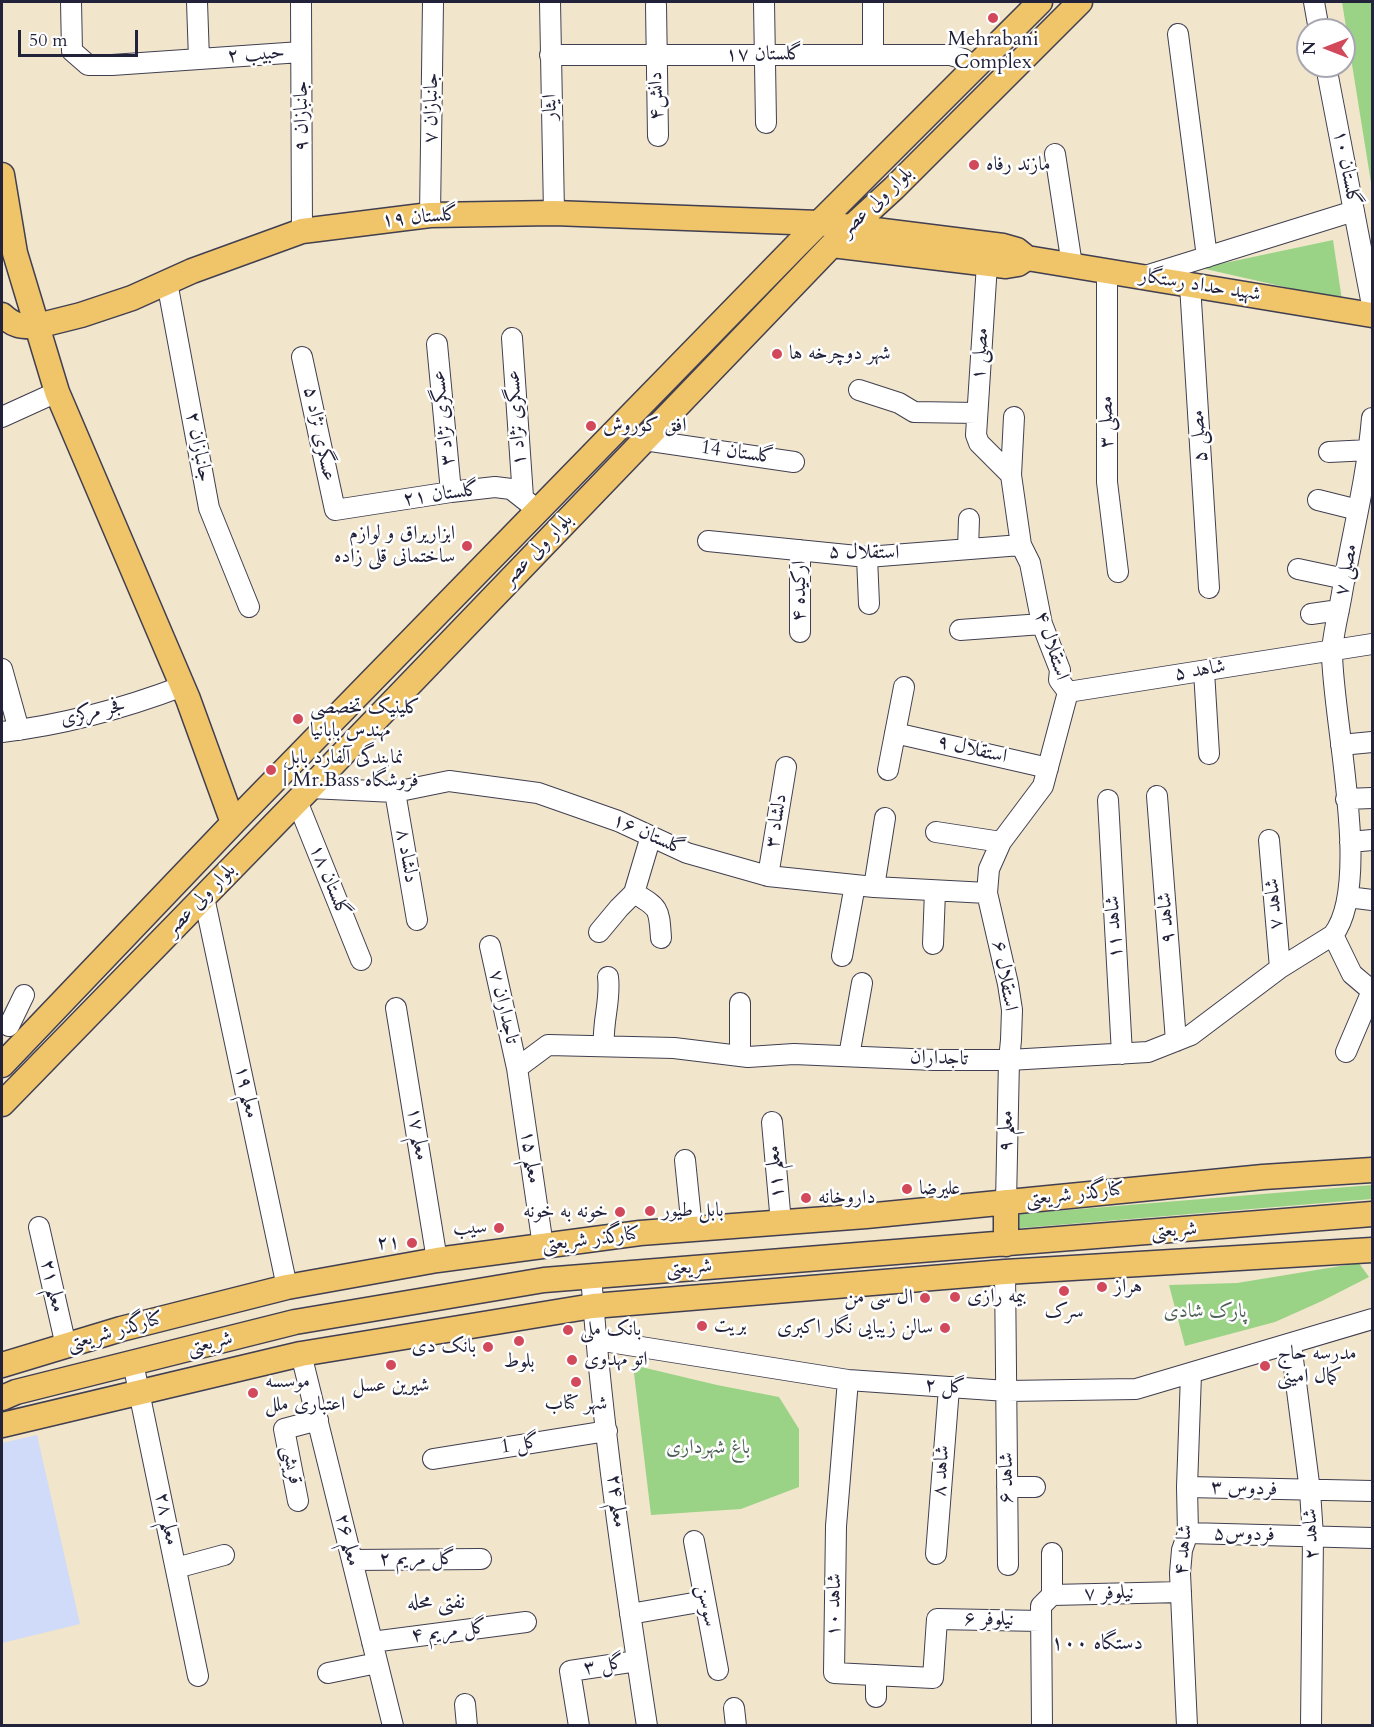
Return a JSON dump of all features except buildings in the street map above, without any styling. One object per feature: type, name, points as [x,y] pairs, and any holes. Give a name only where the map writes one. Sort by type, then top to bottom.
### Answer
[{"type":"main road","name":"بلوار ولی عصر","points":[[2,1065],[12,1031],[233,823],[531,504],[827,215],[1040,2]]},
{"type":"main road","name":"بلوار ولی عصر","points":[[2,1104],[304,794],[832,244],[894,188],[1080,2]]},
{"type":"main road","points":[[2,175],[6,233],[57,392],[183,686],[233,823]]},
{"type":"main road","name":"گلستان ۱۹","points":[[37,326],[81,315],[132,298],[192,271],[302,231],[430,215],[554,213],[827,215]]},
{"type":"main road","points":[[827,215],[849,228]]},
{"type":"main road","points":[[827,215],[832,244]]},
{"type":"main road","name":"شهید حداد رستگار","points":[[849,228],[1004,246],[1017,250],[1027,258],[1372,315]]},
{"type":"main road","name":"شهید حداد رستگار","points":[[832,244],[987,264],[1018,264],[1027,258]]},
{"type":"main road","points":[[2,315],[13,325],[37,326]]},
{"type":"main road","name":"کنارگذر شریعتی","points":[[2,1365],[121,1329],[287,1287],[437,1260],[640,1233],[781,1223],[1252,1178],[1372,1170]]},
{"type":"main road","points":[[1006,1202],[1006,1244]]},
{"type":"main road","name":"شریعتی","points":[[6,1394],[295,1322],[544,1280],[1372,1214]]},
{"type":"main road","points":[[2,1425],[301,1354],[593,1306],[1005,1272],[1372,1250]]},
{"type":"street","name":"حبیب ۲","points":[[71,2],[72,51],[88,65],[301,52]]},
{"type":"street","points":[[197,2],[199,59]]},
{"type":"street","name":"جانبازان ۹","points":[[301,2],[302,231]]},
{"type":"street","name":"جانبازان ۷","points":[[430,215],[433,2]]},
{"type":"street","name":"ایثار","points":[[550,2],[554,213]]},
{"type":"street","points":[[764,2],[766,123]]},
{"type":"street","points":[[873,2],[873,54]]},
{"type":"street","points":[[1314,2],[1317,18]]},
{"type":"street","name":"دانش۴","points":[[656,5],[658,136]]},
{"type":"street","points":[[1178,34],[1207,257]]},
{"type":"street","name":"گلستان ۱۷","points":[[550,55],[950,55],[964,59],[973,70]]},
{"type":"street","name":"گلستان ۱۰","points":[[1328,78],[1372,305]]},
{"type":"street","points":[[1055,154],[1072,265]]},
{"type":"street","points":[[1142,277],[1354,212]]},
{"type":"street","name":"مصلی ۱","points":[[987,264],[976,435],[980,443],[1011,475]]},
{"type":"street","name":"مصلی ۳","points":[[1107,271],[1107,482],[1118,572]]},
{"type":"street","name":"جانبازان ۲","points":[[167,282],[209,508],[249,607]]},
{"type":"street","name":"مصلی ۵","points":[[1190,285],[1209,588]]},
{"type":"street","name":"عسگری نژاد ۱","points":[[512,339],[531,504]]},
{"type":"street","name":"عسگری نژاد ۳","points":[[437,344],[451,492]]},
{"type":"street","name":"عسگری نژاد ۵","points":[[302,357],[335,510]]},
{"type":"street","points":[[859,390],[899,403],[914,412],[977,413]]},
{"type":"street","points":[[2,417],[57,392]]},
{"type":"street","name":"استقلال ۴","points":[[987,893],[989,869],[1001,842],[1043,786],[1068,692],[1059,680],[1060,670],[1042,624],[1030,562],[1021,545],[1011,475],[1014,417]]},
{"type":"street","name":"مصلی ۷","points":[[1333,935],[1340,926],[1348,897],[1350,842],[1332,651],[1370,450],[1372,418]]},
{"type":"street","name":"گلستان 14","points":[[644,440],[794,462]]},
{"type":"street","points":[[1329,452],[1370,450]]},
{"type":"street","name":"گلستان ۲۱","points":[[335,510],[495,487],[511,489],[531,504]]},
{"type":"street","points":[[1318,500],[1358,510]]},
{"type":"street","points":[[968,549],[969,519]]},
{"type":"street","name":"استقلال ۵","points":[[708,541],[867,556],[1021,545]]},
{"type":"street","name":"ارکیده ۴","points":[[800,550],[800,632]]},
{"type":"street","points":[[867,556],[869,604]]},
{"type":"street","points":[[1299,569],[1345,579]]},
{"type":"street","points":[[1311,614],[1339,610]]},
{"type":"street","points":[[960,630],[1042,624]]},
{"type":"street","name":"شاهد ۵","points":[[1068,692],[1372,644]]},
{"type":"street","points":[[2,669],[10,731]]},
{"type":"street","points":[[1204,671],[1209,754]]},
{"type":"street","name":"فجر مرکزی","points":[[10,731],[115,709],[183,686]]},
{"type":"street","points":[[888,770],[904,687]]},
{"type":"street","name":"استقلال ۹","points":[[896,733],[1048,768]]},
{"type":"street","points":[[1341,745],[1372,742]]},
{"type":"street","name":"دلشاد ۳","points":[[768,876],[786,766]]},
{"type":"street","name":"گلستان ۱۶","points":[[304,794],[395,792],[449,781],[538,793],[618,820],[687,853],[768,876],[864,886],[987,893]]},
{"type":"street","name":"دلشاد ۸","points":[[395,792],[417,920]]},
{"type":"street","name":"گلستان ۱۸","points":[[304,794],[361,960]]},
{"type":"street","name":"شاهد ۹","points":[[1157,796],[1176,1041]]},
{"type":"street","points":[[1346,799],[1372,798]]},
{"type":"street","name":"شاهد ۱۱","points":[[1108,800],[1122,1054]]},
{"type":"street","points":[[842,956],[885,818]]},
{"type":"street","points":[[936,832],[1001,842]]},
{"type":"street","points":[[599,932],[634,893],[651,836]]},
{"type":"street","name":"شاهد ۷","points":[[1269,840],[1280,968]]},
{"type":"street","points":[[1350,842],[1372,840]]},
{"type":"street","points":[[933,944],[935,891]]},
{"type":"street","points":[[634,893],[653,903],[659,913],[661,938]]},
{"type":"street","name":"استقلال ۶","points":[[987,893],[1012,1010],[1008,1060]]},
{"type":"street","name":"معلم ۱۹","points":[[204,897],[287,1287]]},
{"type":"street","points":[[1348,897],[1372,900]]},
{"type":"street","points":[[1333,935],[1352,974],[1372,991],[1346,1052]]},
{"type":"street","name":"تاجداران","points":[[517,1068],[548,1045],[674,1048],[740,1056],[849,1056],[934,1060],[1008,1060],[1148,1052],[1191,1035],[1280,968],[1333,935]]},
{"type":"street","name":"تاجداران ۷","points":[[490,946],[517,1068]]},
{"type":"street","points":[[604,1046],[603,1029],[610,992],[608,977]]},
{"type":"street","points":[[849,1056],[862,983]]},
{"type":"street","points":[[12,1031],[24,995]]},
{"type":"street","points":[[740,1003],[740,1056]]},
{"type":"street","name":"معلم ۱۷","points":[[396,1008],[437,1260]]},
{"type":"street","name":"معلم ۹","points":[[1006,1202],[1008,1060]]},
{"type":"street","name":"معلم ۱۵","points":[[517,1068],[543,1246]]},
{"type":"street","name":"معلم ۱۱","points":[[772,1122],[781,1223]]},
{"type":"street","points":[[686,1160],[692,1229]]},
{"type":"street","name":"معلم ۲۱","points":[[39,1227],[66,1346]]},
{"type":"street","name":"شاهد ۶","points":[[1005,1272],[1008,1565]]},
{"type":"street","name":"معلم ۲۴","points":[[591,1275],[607,1431],[630,1614],[647,1725]]},
{"type":"street","name":"گل ۲","points":[[597,1340],[848,1380],[1007,1390],[1136,1389],[1372,1319]]},
{"type":"street","name":"شاهد ۲","points":[[1290,1344],[1310,1491],[1313,1536],[1311,1725]]},
{"type":"street","name":"معلم ۲۶","points":[[301,1354],[393,1725]]},
{"type":"street","name":"معلم ۲۸","points":[[134,1363],[198,1676]]},
{"type":"street","name":"شاهد ۴","points":[[1187,1725],[1181,1592],[1182,1550],[1188,1533],[1187,1487],[1191,1374]]},
{"type":"street","name":"شاهد ۱۰","points":[[848,1380],[836,1526],[834,1673],[933,1678],[937,1619]]},
{"type":"street","name":"شاهد ۸","points":[[936,1554],[949,1388]]},
{"type":"street","name":"قریشی","points":[[298,1501],[284,1429],[318,1420]]},
{"type":"street","name":"گل 1","points":[[433,1459],[607,1431]]},
{"type":"street","points":[[1007,1487],[1035,1487]]},
{"type":"street","name":"فردوس ۳","points":[[1187,1487],[1372,1491]]},
{"type":"street","name":"فردوس۵","points":[[1188,1533],[1372,1538]]},
{"type":"street","name":"سوسن","points":[[694,1541],[718,1670]]},
{"type":"street","points":[[1042,1725],[1045,1607],[1053,1553]]},
{"type":"street","points":[[176,1568],[224,1555]]},
{"type":"street","name":"گل مریم ۲","points":[[352,1560],[481,1559]]},
{"type":"street","name":"نیلوفر ۷","points":[[1045,1607],[1181,1592]]},
{"type":"street","points":[[630,1614],[705,1601]]},
{"type":"street","name":"نیلوفر ۶","points":[[937,1619],[1045,1607]]},
{"type":"street","name":"گل مریم ۴","points":[[372,1642],[526,1622]]},
{"type":"street","name":"گل ۳","points":[[579,1725],[570,1671],[638,1661]]},
{"type":"street","points":[[328,1673],[377,1663]]},
{"type":"street","points":[[876,1675],[876,1697]]},
{"type":"street","points":[[465,1704],[467,1725]]},
{"type":"shaded area","points":[[37,1435],[80,1624],[2,1643],[2,1443]]},
{"type":"green space","points":[[1342,2],[1372,2],[1372,189],[1354,78],[1356,78],[1356,18],[1345,18]]},
{"type":"green space","points":[[1333,240],[1342,300],[1201,268]]},
{"type":"green space","points":[[1372,1185],[1372,1199],[1009,1229],[1007,1215]]},
{"type":"green space","name":"پارک شادی","points":[[1359,1263],[1369,1277],[1322,1301],[1275,1322],[1185,1346],[1169,1285],[1237,1283]]},
{"type":"green space","name":"باغ شهرداری","points":[[633,1365],[779,1397],[799,1429],[799,1487],[741,1509],[651,1515]]},
{"type":"place","name":"Mehrabani Complex","points":[[993,18]]},
{"type":"place","name":"مازند رفاه","points":[[974,165]]},
{"type":"place","name":"شهر دوچرخه ها","points":[[777,354]]},
{"type":"place","name":"افق کوروش","points":[[591,426]]},
{"type":"place","name":"ابزاریراق و لوازم ساختمانی قلی زاده","points":[[467,546]]},
{"type":"place","name":"کلینیک تخصصی مهندس بابانیا","points":[[298,719]]},
{"type":"place","name":"نمایندگی آلفارد بابل | Mr.Bass فروشگاه","points":[[271,770]]},
{"type":"place","name":"علیرضا","points":[[907,1189]]},
{"type":"place","name":"داروخانه","points":[[806,1198]]},
{"type":"place","name":"بابل طیور","points":[[650,1211]]},
{"type":"place","name":"خونه به خونه","points":[[620,1212]]},
{"type":"place","name":"سیب","points":[[499,1228]]},
{"type":"place","name":"۲۱","points":[[412,1243]]},
{"type":"place","name":"هراز","points":[[1102,1287]]},
{"type":"place","name":"سرک","points":[[1064,1291]]},
{"type":"place","name":"بیمه رازی","points":[[955,1297]]},
{"type":"place","name":"ال سی من","points":[[925,1298]]},
{"type":"place","name":"بریت","points":[[702,1326]]},
{"type":"place","name":"سالن زیبایی نگار اکبری","points":[[945,1328]]},
{"type":"place","name":"بانک ملی","points":[[568,1330]]},
{"type":"place","name":"بلوط","points":[[519,1341]]},
{"type":"place","name":"بانک دی","points":[[488,1347]]},
{"type":"place","name":"اتو مهدوی","points":[[572,1360]]},
{"type":"place","name":"شیرین عسل","points":[[391,1365]]},
{"type":"place","name":"مدرسه حاج کمال امینی","points":[[1265,1366]]},
{"type":"place","name":"شهر کتاب","points":[[576,1382]]},
{"type":"place","name":"موسسه اعتباری ملل","points":[[253,1393]]},
{"type":"district","name":"نفتی محله","points":[[436,1603]]},
{"type":"district","name":"۱۰۰ دستگاه","points":[[1097,1644]]}]
